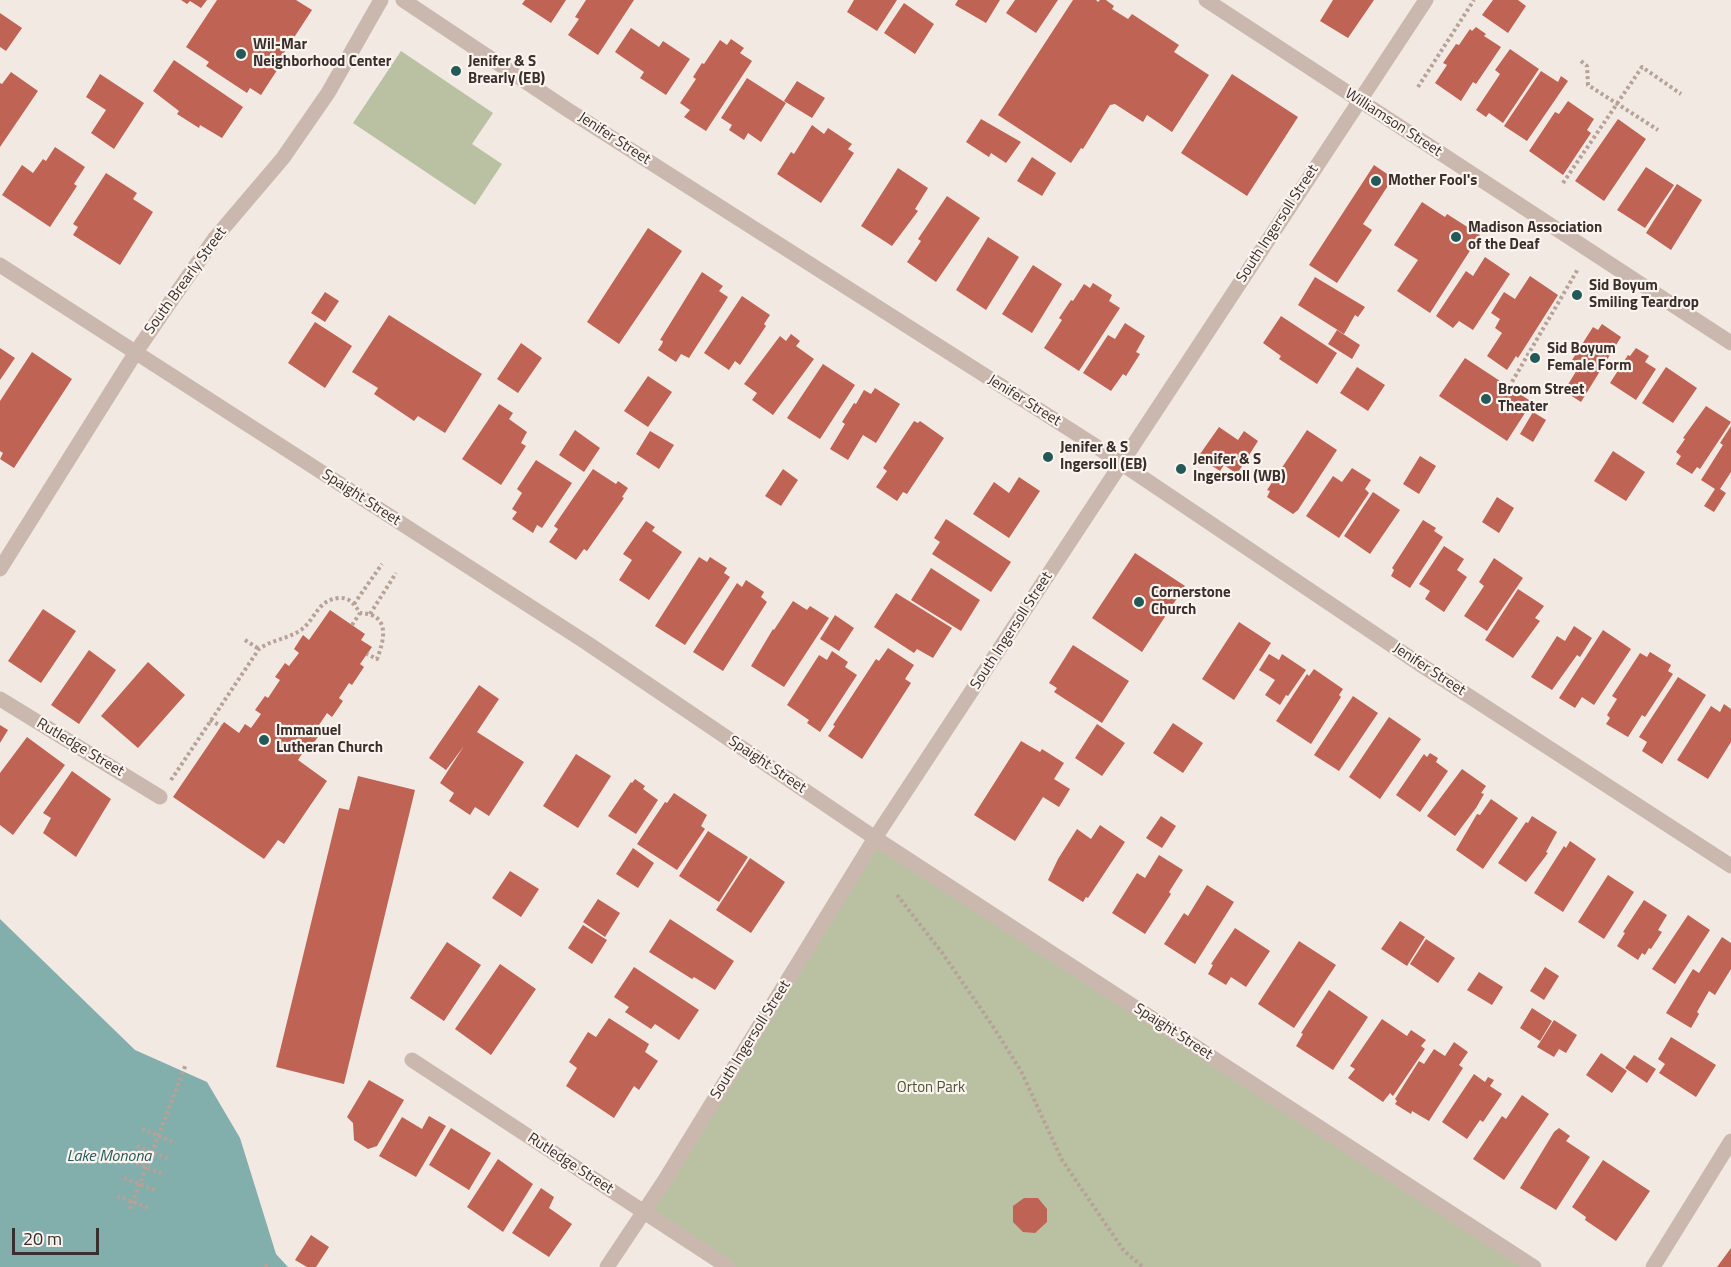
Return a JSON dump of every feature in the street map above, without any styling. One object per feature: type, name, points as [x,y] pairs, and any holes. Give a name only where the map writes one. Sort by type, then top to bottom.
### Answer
[{"type":"street","name":"South Brearly Street","points":[[0,569],[136,352],[215,238],[283,158],[309,121],[328,93],[381,0]]},
{"type":"street","name":"Jenifer Street","points":[[403,0],[568,110],[1121,464],[1421,665],[1731,866]]},
{"type":"street","name":"Williamson Street","points":[[1206,0],[1731,343]]},
{"type":"street","name":"South Ingersoll Street","points":[[607,1267],[644,1212],[875,838],[1426,0]]},
{"type":"street","name":"Spaight Street","points":[[0,265],[587,643],[875,838],[1533,1267]]},
{"type":"street","name":"Rutledge Street","points":[[0,699],[160,797]]},
{"type":"street","name":"Rutledge Street","points":[[412,1060],[728,1267]]},
{"type":"street","points":[[1653,1267],[1731,1141]]},
{"type":"path","points":[[1418,87],[1474,0]]},
{"type":"path","points":[[1581,61],[1587,66],[1588,85],[1658,130]]},
{"type":"path","points":[[1563,183],[1642,68],[1681,93]]},
{"type":"path","points":[[1509,387],[1590,250]]},
{"type":"path","points":[[354,604],[382,564]]},
{"type":"path","points":[[370,614],[396,573]]},
{"type":"path","points":[[160,797],[259,649],[266,644],[289,637],[304,628],[317,610],[329,599],[345,598],[354,604],[360,613]]},
{"type":"path","points":[[360,613],[378,618],[384,629],[383,644],[377,659],[367,654]]},
{"type":"path","points":[[352,625],[360,613]]},
{"type":"path","points":[[245,640],[259,649]]},
{"type":"path","points":[[210,720],[221,726]]},
{"type":"path","points":[[897,895],[943,954],[1021,1071],[1062,1160],[1124,1251],[1143,1267]]},
{"type":"path","points":[[130,1209],[186,1064]]},
{"type":"path","points":[[142,1129],[176,1143]]},
{"type":"path","points":[[137,1146],[169,1159]]},
{"type":"path","points":[[131,1161],[163,1174]]},
{"type":"path","points":[[124,1178],[157,1191]]},
{"type":"path","points":[[117,1196],[149,1208]]},
{"type":"green space","points":[[401,51],[493,113],[472,144],[502,164],[475,205],[353,123]]},
{"type":"green space","name":"Orton Park","points":[[875,838],[1534,1267],[728,1267],[644,1212]]},
{"type":"water","name":"Lake Monona","points":[[0,919],[135,1050],[207,1082],[240,1138],[276,1254],[288,1267],[0,1267]]},
{"type":"building","points":[[181,0],[207,0],[201,8],[190,1],[187,4]]},
{"type":"building","name":"Wil-Mar Neighborhood Center","points":[[217,0],[296,0],[312,10],[278,62],[281,64],[261,95],[250,88],[247,93],[206,66],[209,62],[186,47]]},
{"type":"building","points":[[525,0],[566,0],[551,23],[522,4]]},
{"type":"building","points":[[586,0],[634,0],[598,55],[568,35],[579,19],[575,17]]},
{"type":"building","points":[[854,0],[897,0],[877,31],[847,12]]},
{"type":"building","points":[[958,0],[1000,0],[986,23],[955,5]]},
{"type":"building","points":[[1015,0],[1058,0],[1036,33],[1006,13]]},
{"type":"building","points":[[1073,0],[1096,0],[1098,2],[1106,0],[1114,6],[1112,9],[1128,19],[1132,14],[1179,45],[1174,52],[1209,75],[1172,132],[1147,115],[1143,122],[1115,104],[1110,105],[1083,149],[1081,148],[1071,163],[998,115]]},
{"type":"building","points":[[1333,0],[1374,0],[1348,38],[1320,21]]},
{"type":"building","points":[[1493,0],[1518,0],[1526,6],[1508,33],[1482,15]]},
{"type":"building","points":[[904,3],[934,24],[915,54],[884,33]]},
{"type":"building","points":[[0,13],[22,28],[6,51],[0,47]]},
{"type":"building","points":[[1476,27],[1486,34],[1484,36],[1501,47],[1476,84],[1473,82],[1461,101],[1435,83],[1447,65],[1443,63],[1456,44],[1459,45],[1470,29],[1472,31]]},
{"type":"building","points":[[631,28],[659,47],[663,41],[690,59],[666,95],[640,78],[644,72],[615,52]]},
{"type":"building","points":[[731,39],[744,48],[740,53],[752,61],[706,131],[684,117],[690,110],[680,103],[696,79],[693,77],[720,40],[727,45]]},
{"type":"building","points":[[1510,49],[1539,69],[1503,123],[1489,113],[1486,117],[1476,110],[1500,74],[1495,70]]},
{"type":"building","points":[[174,60],[243,107],[222,138],[200,125],[199,128],[177,114],[179,111],[153,91]]},
{"type":"building","points":[[1541,71],[1558,82],[1561,76],[1568,81],[1527,141],[1504,126]]},
{"type":"building","points":[[11,72],[38,91],[0,147],[0,83],[2,84]]},
{"type":"building","points":[[100,74],[144,103],[114,149],[91,133],[106,110],[86,97]]},
{"type":"building","points":[[1232,74],[1298,117],[1247,196],[1181,153]]},
{"type":"building","points":[[747,78],[786,103],[761,142],[748,133],[744,140],[729,130],[732,125],[721,118]]},
{"type":"building","points":[[797,81],[825,98],[812,118],[784,101]]},
{"type":"building","points":[[1568,101],[1594,119],[1587,130],[1591,133],[1563,175],[1529,151],[1555,112],[1559,114]]},
{"type":"building","points":[[981,119],[1021,142],[1006,163],[991,153],[989,157],[966,142]]},
{"type":"building","points":[[1618,119],[1646,139],[1604,201],[1575,181]]},
{"type":"building","points":[[812,125],[824,134],[828,128],[852,144],[848,149],[854,153],[821,203],[777,174],[791,152],[794,154]]},
{"type":"building","points":[[55,147],[85,167],[74,184],[77,186],[50,227],[2,195],[22,165],[33,173],[43,159],[46,161]]},
{"type":"building","points":[[1032,157],[1056,173],[1042,196],[1017,181]]},
{"type":"building","points":[[1374,165],[1393,178],[1363,224],[1372,230],[1337,283],[1309,265]]},
{"type":"building","points":[[1646,167],[1674,185],[1645,228],[1617,210]]},
{"type":"building","points":[[898,168],[928,188],[915,209],[918,211],[892,246],[861,226]]},
{"type":"building","points":[[106,173],[137,193],[133,199],[153,212],[120,265],[73,235],[78,227],[73,224]]},
{"type":"building","points":[[1677,184],[1702,200],[1671,250],[1646,233]]},
{"type":"building","points":[[947,196],[980,218],[936,282],[907,262],[921,241],[918,239]]},
{"type":"building","points":[[1422,202],[1445,217],[1447,214],[1480,235],[1430,313],[1397,291],[1418,260],[1394,245]]},
{"type":"building","points":[[648,228],[682,251],[619,344],[587,322]]},
{"type":"building","points":[[988,237],[1019,257],[986,310],[956,290]]},
{"type":"building","points":[[1485,257],[1510,274],[1473,330],[1459,321],[1453,328],[1436,316],[1466,271],[1473,276]]},
{"type":"building","points":[[1033,265],[1062,284],[1032,333],[1002,314]]},
{"type":"building","points":[[702,272],[723,286],[719,291],[728,297],[689,358],[681,354],[676,362],[658,350],[663,341],[660,340]]},
{"type":"building","points":[[1530,276],[1558,295],[1518,358],[1516,356],[1507,370],[1487,356],[1502,333],[1495,328],[1500,319],[1491,313],[1504,292],[1515,299]]},
{"type":"building","points":[[1315,277],[1365,307],[1358,317],[1355,315],[1344,334],[1298,305]]},
{"type":"building","points":[[1093,283],[1112,295],[1109,301],[1120,308],[1079,371],[1044,348],[1062,320],[1059,318],[1071,300],[1073,301],[1084,284],[1090,288]]},
{"type":"building","points":[[325,292],[339,301],[325,322],[311,313]]},
{"type":"building","points":[[742,296],[770,315],[764,324],[766,326],[740,365],[735,361],[729,370],[704,353]]},
{"type":"building","points":[[389,315],[482,374],[445,433],[418,416],[414,421],[374,394],[378,388],[352,372]]},
{"type":"building","points":[[1281,316],[1337,353],[1317,384],[1279,359],[1281,356],[1263,343]]},
{"type":"building","points":[[315,322],[352,346],[325,388],[288,363]]},
{"type":"building","points":[[1125,323],[1145,336],[1136,352],[1140,354],[1126,376],[1123,374],[1111,391],[1083,373],[1108,335],[1115,339]]},
{"type":"building","points":[[1602,324],[1621,337],[1581,402],[1564,391],[1580,365],[1572,360],[1593,327],[1598,330]]},
{"type":"building","points":[[1337,330],[1360,345],[1352,359],[1328,344]]},
{"type":"building","points":[[791,334],[800,341],[796,346],[814,359],[773,415],[752,400],[757,393],[744,384],[780,336],[786,341]]},
{"type":"building","points":[[521,343],[542,358],[518,393],[497,379]]},
{"type":"building","points":[[0,348],[15,358],[0,380]]},
{"type":"building","points":[[1636,348],[1649,356],[1645,362],[1656,369],[1636,400],[1610,383],[1628,355],[1630,356]]},
{"type":"building","points":[[32,352],[72,379],[14,468],[0,459],[3,453],[0,451],[0,401]]},
{"type":"building","name":"Broom Street Theater","points":[[1465,358],[1532,402],[1507,441],[1439,396]]},
{"type":"building","points":[[823,364],[855,385],[820,439],[787,418]]},
{"type":"building","points":[[1357,367],[1385,385],[1368,411],[1340,393]]},
{"type":"building","points":[[1666,367],[1697,388],[1673,423],[1642,403]]},
{"type":"building","points":[[648,376],[672,392],[648,427],[624,411]]},
{"type":"building","points":[[875,388],[900,404],[876,443],[863,435],[848,460],[830,449],[845,424],[842,422],[854,403],[856,404],[864,390],[871,394]]},
{"type":"building","points":[[499,404],[513,413],[509,419],[527,432],[521,443],[526,446],[501,485],[462,459]]},
{"type":"building","points":[[1706,406],[1731,422],[1700,469],[1697,467],[1692,474],[1676,464],[1681,456],[1676,452]]},
{"type":"building","points":[[1533,412],[1546,420],[1533,442],[1520,434]]},
{"type":"building","points":[[914,421],[918,423],[920,421],[944,438],[907,494],[903,492],[897,501],[876,487],[887,471],[883,468]]},
{"type":"building","points":[[1731,426],[1731,472],[1720,489],[1726,493],[1714,512],[1704,506],[1715,489],[1701,480],[1723,445],[1720,443]]},
{"type":"building","points":[[1219,427],[1238,440],[1244,431],[1258,441],[1237,474],[1224,465],[1220,471],[1198,457]]},
{"type":"building","points":[[575,430],[600,448],[584,472],[559,455]]},
{"type":"building","points":[[1307,430],[1337,450],[1298,510],[1293,514],[1267,497],[1270,491],[1267,490]]},
{"type":"building","points":[[650,431],[674,445],[659,469],[636,454]]},
{"type":"building","points":[[1613,451],[1645,472],[1626,501],[1594,481]]},
{"type":"building","points":[[1420,456],[1436,466],[1419,494],[1403,484]]},
{"type":"building","points":[[536,460],[572,483],[542,528],[537,525],[533,533],[512,519],[517,512],[512,509],[522,493],[517,489]]},
{"type":"building","points":[[1352,468],[1371,480],[1365,489],[1369,493],[1339,538],[1306,516],[1333,476],[1342,482]]},
{"type":"building","points":[[593,469],[616,484],[618,481],[628,488],[622,497],[624,498],[587,551],[584,549],[576,560],[549,542],[558,529],[554,526]]},
{"type":"building","points":[[783,469],[798,480],[781,506],[765,496]]},
{"type":"building","points":[[1019,477],[1040,491],[1009,538],[973,514],[994,482],[1009,493]]},
{"type":"building","points":[[1373,492],[1400,510],[1370,554],[1344,536]]},
{"type":"building","points":[[1497,497],[1514,508],[1499,533],[1482,522]]},
{"type":"building","points":[[946,519],[1011,562],[991,592],[932,554],[940,542],[934,538]]},
{"type":"building","points":[[1423,520],[1436,528],[1434,531],[1443,537],[1410,588],[1391,576],[1394,570],[1392,568]]},
{"type":"building","points":[[646,521],[655,527],[652,531],[682,552],[649,600],[619,580],[632,560],[623,554]]},
{"type":"building","points":[[1444,546],[1464,559],[1457,570],[1467,577],[1444,612],[1425,599],[1430,591],[1419,584]]},
{"type":"building","name":"Cornerstone Church","points":[[1135,553],[1185,586],[1142,652],[1092,618]]},
{"type":"building","points":[[699,557],[707,562],[710,557],[727,568],[724,573],[730,577],[685,645],[655,626]]},
{"type":"building","points":[[1494,558],[1523,578],[1487,631],[1464,616],[1484,586],[1479,582]]},
{"type":"building","points":[[931,568],[980,600],[961,631],[911,600]]},
{"type":"building","points":[[746,580],[764,592],[761,597],[767,602],[723,671],[693,652],[737,583],[742,587]]},
{"type":"building","points":[[1518,589],[1544,606],[1535,618],[1540,621],[1513,658],[1485,640]]},
{"type":"building","points":[[896,593],[952,628],[933,658],[917,649],[914,653],[874,627]]},
{"type":"building","points":[[793,601],[807,610],[810,606],[829,618],[784,687],[751,666]]},
{"type":"building","points":[[43,609],[76,631],[41,683],[8,661]]},
{"type":"building","name":"Immanuel Lutheran Church","points":[[330,610],[365,634],[361,640],[372,647],[360,664],[364,667],[352,685],[349,683],[339,698],[343,701],[332,717],[327,713],[315,731],[320,734],[310,748],[307,746],[298,760],[327,781],[284,844],[278,840],[264,859],[173,797],[224,722],[239,733],[245,724],[251,728],[261,714],[255,710],[265,696],[268,698],[280,680],[275,677],[285,663],[289,666],[299,653],[294,649],[303,635],[309,640]]},
{"type":"building","points":[[835,615],[854,628],[839,651],[820,639]]},
{"type":"building","points":[[1239,622],[1271,643],[1234,700],[1202,679]]},
{"type":"building","points":[[1574,626],[1592,638],[1580,657],[1577,655],[1552,690],[1531,677],[1557,636],[1565,641]]},
{"type":"building","points":[[1603,630],[1631,649],[1594,705],[1582,697],[1575,708],[1559,698]]},
{"type":"building","points":[[1073,645],[1129,681],[1102,723],[1054,692],[1057,688],[1049,683]]},
{"type":"building","points":[[888,648],[914,665],[905,679],[911,683],[862,759],[828,736],[876,659],[879,661]]},
{"type":"building","points":[[89,650],[116,670],[79,724],[51,705]]},
{"type":"building","points":[[832,651],[848,662],[845,667],[857,675],[820,732],[807,723],[809,720],[787,705],[819,655],[827,660]]},
{"type":"building","points":[[1650,652],[1671,665],[1668,671],[1673,674],[1645,717],[1642,715],[1628,737],[1606,724],[1610,718],[1607,715],[1617,699],[1612,696],[1640,653],[1647,657]]},
{"type":"building","points":[[1269,654],[1279,660],[1282,654],[1306,670],[1280,705],[1265,695],[1275,680],[1259,670]]},
{"type":"building","points":[[148,662],[185,695],[138,748],[101,716]]},
{"type":"building","points":[[1314,669],[1343,689],[1339,695],[1341,697],[1311,744],[1276,721],[1307,674],[1309,676]]},
{"type":"building","points":[[1678,677],[1706,695],[1662,764],[1642,751],[1647,742],[1639,737]]},
{"type":"building","points":[[479,685],[499,699],[477,732],[524,762],[489,816],[475,807],[470,815],[449,801],[454,793],[440,783],[464,746],[446,770],[429,758]]},
{"type":"building","points":[[1353,696],[1378,713],[1339,771],[1314,755]]},
{"type":"building","points":[[1724,704],[1731,709],[1731,742],[1708,779],[1677,760],[1711,706],[1720,712]]},
{"type":"building","points":[[1389,717],[1421,739],[1380,799],[1349,777]]},
{"type":"building","points":[[1173,723],[1203,743],[1183,773],[1153,753]]},
{"type":"building","points":[[1097,724],[1125,743],[1102,776],[1075,758]]},
{"type":"building","points":[[0,725],[8,730],[0,743]]},
{"type":"building","points":[[27,737],[65,765],[13,835],[0,825],[0,773]]},
{"type":"building","points":[[1021,741],[1040,752],[1042,749],[1064,763],[1054,779],[1070,789],[1059,807],[1043,797],[1015,841],[974,815]]},
{"type":"building","points":[[1430,753],[1438,758],[1436,762],[1448,771],[1420,812],[1396,795],[1424,754],[1427,757]]},
{"type":"building","points":[[576,754],[611,776],[578,828],[543,806]]},
{"type":"building","points":[[1462,769],[1486,786],[1476,808],[1455,836],[1427,816]]},
{"type":"building","points":[[72,771],[111,799],[76,857],[43,833],[51,818],[43,813]]},
{"type":"building","points":[[358,776],[415,790],[344,1084],[276,1067],[339,808],[349,810]]},
{"type":"building","points":[[635,779],[645,786],[643,789],[658,800],[636,834],[608,816]]},
{"type":"building","points":[[674,793],[707,815],[701,826],[705,829],[677,870],[637,844],[665,802],[667,803]]},
{"type":"building","points":[[1491,799],[1518,818],[1483,869],[1456,850],[1477,814],[1480,815]]},
{"type":"building","points":[[1161,816],[1176,826],[1162,848],[1146,838]]},
{"type":"building","points":[[1532,816],[1557,832],[1546,852],[1548,853],[1526,882],[1498,863]]},
{"type":"building","points":[[1100,825],[1125,842],[1088,898],[1086,897],[1083,902],[1048,880],[1077,829],[1091,839]]},
{"type":"building","points":[[708,831],[748,857],[719,902],[679,876]]},
{"type":"building","points":[[1570,841],[1596,859],[1563,912],[1534,893],[1564,846],[1566,848]]},
{"type":"building","points":[[633,848],[654,863],[638,888],[616,874]]},
{"type":"building","points":[[1159,855],[1183,870],[1169,892],[1171,894],[1145,934],[1112,913],[1137,873],[1145,878]]},
{"type":"building","points":[[750,858],[785,882],[751,933],[716,910]]},
{"type":"building","points":[[510,871],[539,889],[521,917],[492,898]]},
{"type":"building","points":[[1608,875],[1634,892],[1604,939],[1578,922]]},
{"type":"building","points":[[1207,885],[1234,902],[1195,964],[1164,944],[1184,913],[1188,916]]},
{"type":"building","points":[[598,899],[620,913],[605,937],[583,922]]},
{"type":"building","points":[[1644,900],[1667,915],[1658,930],[1662,932],[1651,949],[1649,948],[1645,955],[1642,953],[1638,960],[1617,946],[1625,933],[1623,932]]},
{"type":"building","points":[[1688,915],[1710,930],[1675,984],[1652,969]]},
{"type":"building","points":[[670,919],[734,961],[715,990],[694,977],[692,979],[649,952]]},
{"type":"building","points":[[1400,921],[1425,937],[1407,966],[1381,949]]},
{"type":"building","points":[[583,925],[607,940],[592,964],[568,948]]},
{"type":"building","points":[[1235,928],[1270,951],[1246,987],[1231,977],[1226,985],[1208,974],[1213,965],[1211,964]]},
{"type":"building","points":[[1722,937],[1731,943],[1731,969],[1715,995],[1709,991],[1691,1028],[1666,1013],[1693,969],[1699,973]]},
{"type":"building","points":[[1426,939],[1455,958],[1438,983],[1410,964]]},
{"type":"building","points":[[1299,941],[1336,965],[1294,1028],[1258,1004]]},
{"type":"building","points":[[447,942],[481,965],[444,1021],[410,998]]},
{"type":"building","points":[[500,964],[536,989],[491,1055],[455,1029]]},
{"type":"building","points":[[634,967],[699,1010],[679,1040],[655,1024],[651,1029],[625,1012],[629,1007],[614,997]]},
{"type":"building","points":[[1545,967],[1559,976],[1544,1000],[1530,991]]},
{"type":"building","points":[[1479,972],[1503,987],[1492,1005],[1467,990]]},
{"type":"building","points":[[1329,990],[1368,1017],[1333,1070],[1296,1046],[1303,1034],[1301,1033]]},
{"type":"building","points":[[1532,1008],[1552,1021],[1540,1041],[1520,1028]]},
{"type":"building","points":[[609,1018],[649,1044],[645,1052],[658,1061],[639,1090],[634,1086],[614,1118],[566,1086],[577,1068],[569,1062],[588,1032],[596,1037]]},
{"type":"building","points":[[1382,1019],[1407,1036],[1411,1030],[1426,1040],[1421,1046],[1425,1049],[1393,1096],[1390,1093],[1383,1102],[1348,1078],[1355,1069],[1350,1066]]},
{"type":"building","points":[[1554,1020],[1577,1035],[1566,1053],[1559,1049],[1554,1057],[1537,1047]]},
{"type":"building","points":[[1671,1037],[1716,1065],[1696,1097],[1659,1073],[1665,1064],[1658,1059]]},
{"type":"building","points":[[1454,1042],[1468,1052],[1459,1065],[1463,1068],[1429,1121],[1395,1104],[1397,1101],[1395,1099],[1419,1061],[1424,1064],[1434,1049],[1445,1056]]},
{"type":"building","points":[[1601,1053],[1627,1071],[1612,1093],[1586,1075]]},
{"type":"building","points":[[1634,1055],[1656,1069],[1647,1083],[1625,1068]]},
{"type":"building","points":[[1474,1074],[1485,1082],[1488,1077],[1494,1080],[1490,1086],[1502,1094],[1483,1122],[1480,1120],[1467,1139],[1442,1122]]},
{"type":"building","points":[[369,1080],[404,1100],[377,1146],[368,1149],[354,1140],[353,1123],[347,1117]]},
{"type":"building","points":[[1522,1095],[1549,1114],[1504,1180],[1473,1159],[1502,1116],[1506,1119]]},
{"type":"building","points":[[429,1116],[446,1126],[416,1177],[379,1156],[402,1117],[422,1129]]},
{"type":"building","points":[[451,1128],[491,1153],[469,1190],[429,1165]]},
{"type":"building","points":[[1559,1128],[1570,1136],[1566,1141],[1590,1157],[1556,1210],[1520,1188],[1554,1132]]},
{"type":"building","points":[[498,1159],[533,1184],[503,1232],[467,1207]]},
{"type":"building","points":[[1603,1160],[1650,1191],[1616,1241],[1585,1220],[1586,1217],[1572,1207]]},
{"type":"building","points":[[541,1188],[554,1197],[549,1208],[572,1224],[549,1257],[512,1233]]},
{"type":"building","points":[[1024,1198],[1038,1198],[1047,1209],[1047,1222],[1035,1233],[1023,1232],[1013,1222],[1013,1206]]},
{"type":"building","points":[[311,1235],[329,1247],[316,1267],[307,1267],[295,1260]]},
{"type":"building","points":[[1731,1248],[1731,1267],[1717,1267]]},
{"type":"place","name":"Wil-Mar Neighborhood Center","points":[[241,54]]},
{"type":"place","name":"Jenifer & S Brearly (EB)","points":[[456,71]]},
{"type":"place","name":"Mother Fool's","points":[[1376,181]]},
{"type":"place","name":"Madison Association of the Deaf","points":[[1456,237]]},
{"type":"place","name":"Sid Boyum Smiling Teardrop","points":[[1577,295]]},
{"type":"place","name":"Sid Boyum Female Form","points":[[1535,358]]},
{"type":"place","name":"Broom Street Theater","points":[[1486,399]]},
{"type":"place","name":"Jenifer & S Ingersoll (EB)","points":[[1048,457]]},
{"type":"place","name":"Jenifer & S Ingersoll (WB)","points":[[1181,469]]},
{"type":"place","name":"Cornerstone Church","points":[[1139,602]]},
{"type":"place","name":"Immanuel Lutheran Church","points":[[264,740]]}]
